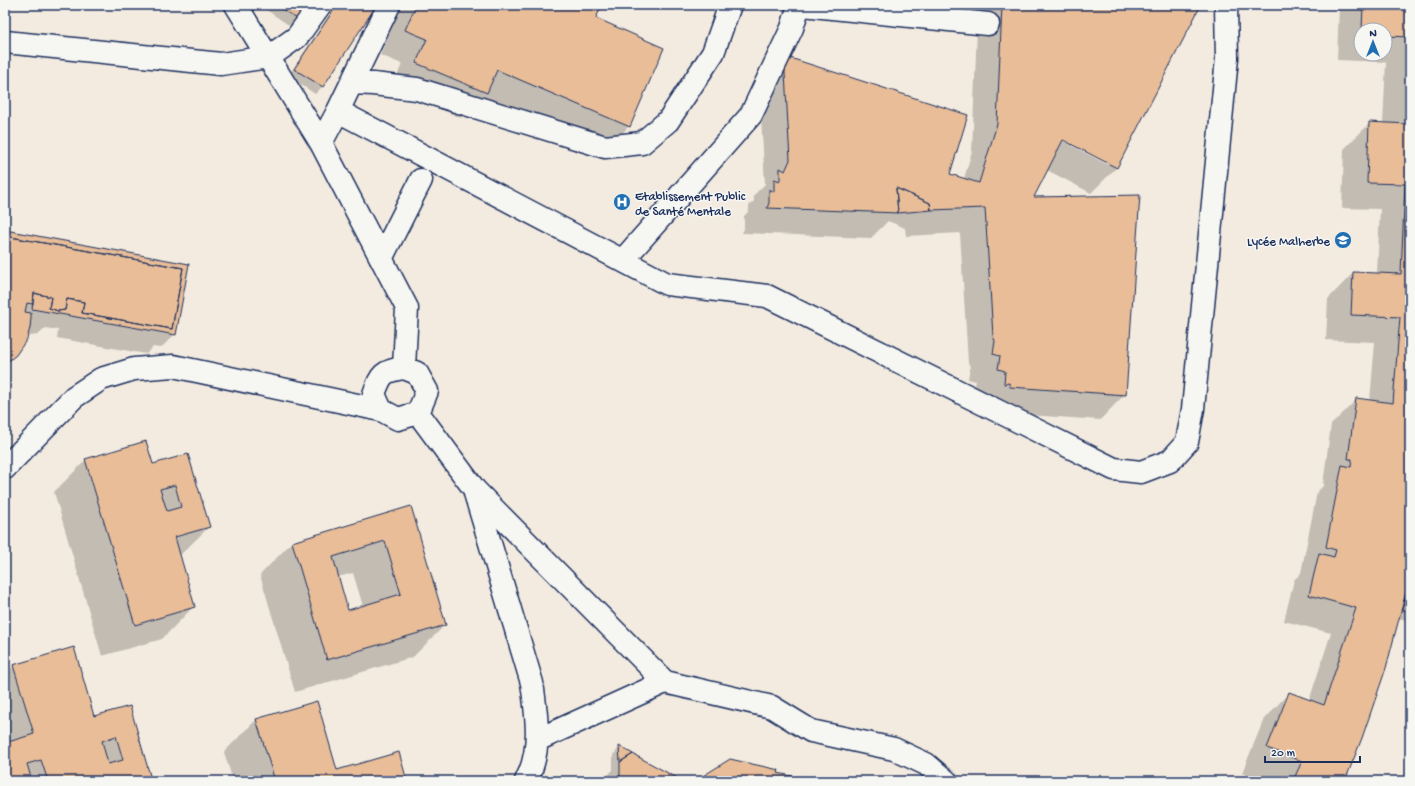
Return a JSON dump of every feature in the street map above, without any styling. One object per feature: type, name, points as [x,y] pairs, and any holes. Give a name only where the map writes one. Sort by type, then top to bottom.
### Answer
[{"type":"lane","points":[[236,5],[321,143],[407,308],[404,368]]},
{"type":"lane","points":[[5,42],[221,64],[268,57],[297,37],[320,5]]},
{"type":"lane","points":[[321,143],[352,83],[388,5]]},
{"type":"lane","points":[[352,83],[417,89],[605,147],[642,143],[668,121],[713,53],[730,5]]},
{"type":"lane","points":[[623,260],[751,115],[792,28],[799,5]]},
{"type":"lane","points":[[803,5],[988,24]]},
{"type":"lane","points":[[338,111],[667,284],[767,296],[1114,469],[1141,472],[1170,461],[1187,442],[1193,408],[1227,58],[1226,5]]},
{"type":"lane","points":[[381,259],[420,180]]},
{"type":"lane","points":[[5,468],[74,397],[101,380],[134,369],[173,366],[381,410],[398,419],[418,413]]},
{"type":"lane","points":[[381,410],[374,394],[380,378],[391,370],[404,368],[417,373],[427,391],[418,413]]},
{"type":"lane","points":[[418,413],[474,490],[665,682],[772,707],[811,731],[894,749],[926,764],[946,781]]},
{"type":"lane","points":[[474,490],[532,683],[536,712],[537,740],[531,772],[526,781]]},
{"type":"lane","points":[[537,740],[665,682]]},
{"type":"building","points":[[276,5],[311,5],[300,21]]},
{"type":"building","points":[[337,5],[376,6],[323,87],[294,69]]},
{"type":"building","points":[[416,5],[602,5],[596,18],[664,48],[630,127],[497,70],[487,93],[416,63],[427,39],[405,30]]},
{"type":"building","points":[[1002,5],[1201,5],[1117,168],[1063,140],[1034,197],[1140,195],[1126,395],[1010,387],[1009,383],[1004,384],[1005,371],[998,369],[1000,356],[993,354],[995,341],[993,336],[985,208],[931,210],[930,203],[896,188],[898,213],[767,208],[769,203],[769,189],[774,192],[774,179],[780,181],[780,168],[785,171],[790,160],[784,56],[968,115],[950,174],[979,183],[997,124]]},
{"type":"building","points":[[1363,5],[1410,5],[1410,37],[1393,36],[1393,22],[1362,22]]},
{"type":"building","name":"Lycée Malherbe","points":[[1410,56],[1410,577],[1386,668],[1362,738],[1345,781],[1293,781],[1302,761],[1267,748],[1289,692],[1324,705],[1356,608],[1309,595],[1319,553],[1334,557],[1336,550],[1326,547],[1342,465],[1351,467],[1352,459],[1348,459],[1356,398],[1393,403],[1400,317],[1351,315],[1353,272],[1401,274],[1405,184],[1367,183],[1369,122],[1408,124]]},
{"type":"building","points":[[896,188],[930,203],[931,210],[898,213]]},
{"type":"building","points":[[5,230],[189,264],[176,335],[32,309],[34,293],[51,297],[49,308],[58,311],[65,310],[67,299],[84,302],[82,313],[172,329],[183,268],[5,236]]},
{"type":"building","points":[[5,236],[183,268],[172,329],[82,313],[84,302],[67,299],[65,310],[58,311],[49,308],[51,297],[34,293],[33,304],[27,303],[25,312],[31,313],[30,328],[27,339],[16,355],[5,364]]},
{"type":"building","points":[[146,441],[153,464],[188,454],[210,527],[175,537],[195,607],[135,625],[85,459]],"holes":[[[175,485],[181,507],[167,511],[160,489]]]},
{"type":"building","points":[[411,506],[446,625],[327,660],[292,542]],"holes":[[[385,541],[401,594],[348,610],[333,557]]]},
{"type":"building","points":[[1410,577],[1410,612],[1402,610]]},
{"type":"building","points":[[74,647],[94,716],[130,706],[151,779],[143,781],[48,781],[41,760],[27,764],[32,781],[5,781],[5,743],[34,734],[13,665]],"holes":[[[116,736],[123,760],[108,764],[102,741]]]},
{"type":"building","points":[[317,701],[337,770],[399,752],[407,781],[275,781],[256,719]]},
{"type":"building","points":[[619,746],[633,754],[620,762]]},
{"type":"building","points":[[633,754],[679,779],[678,781],[620,781],[620,762]]},
{"type":"building","points":[[730,759],[779,770],[778,773],[815,781],[695,781]]},
{"type":"place","name":"Etablissement Public de Santé Mentale","points":[[622,202]]},
{"type":"place","name":"Lycée Malherbe","points":[[1343,240]]}]
